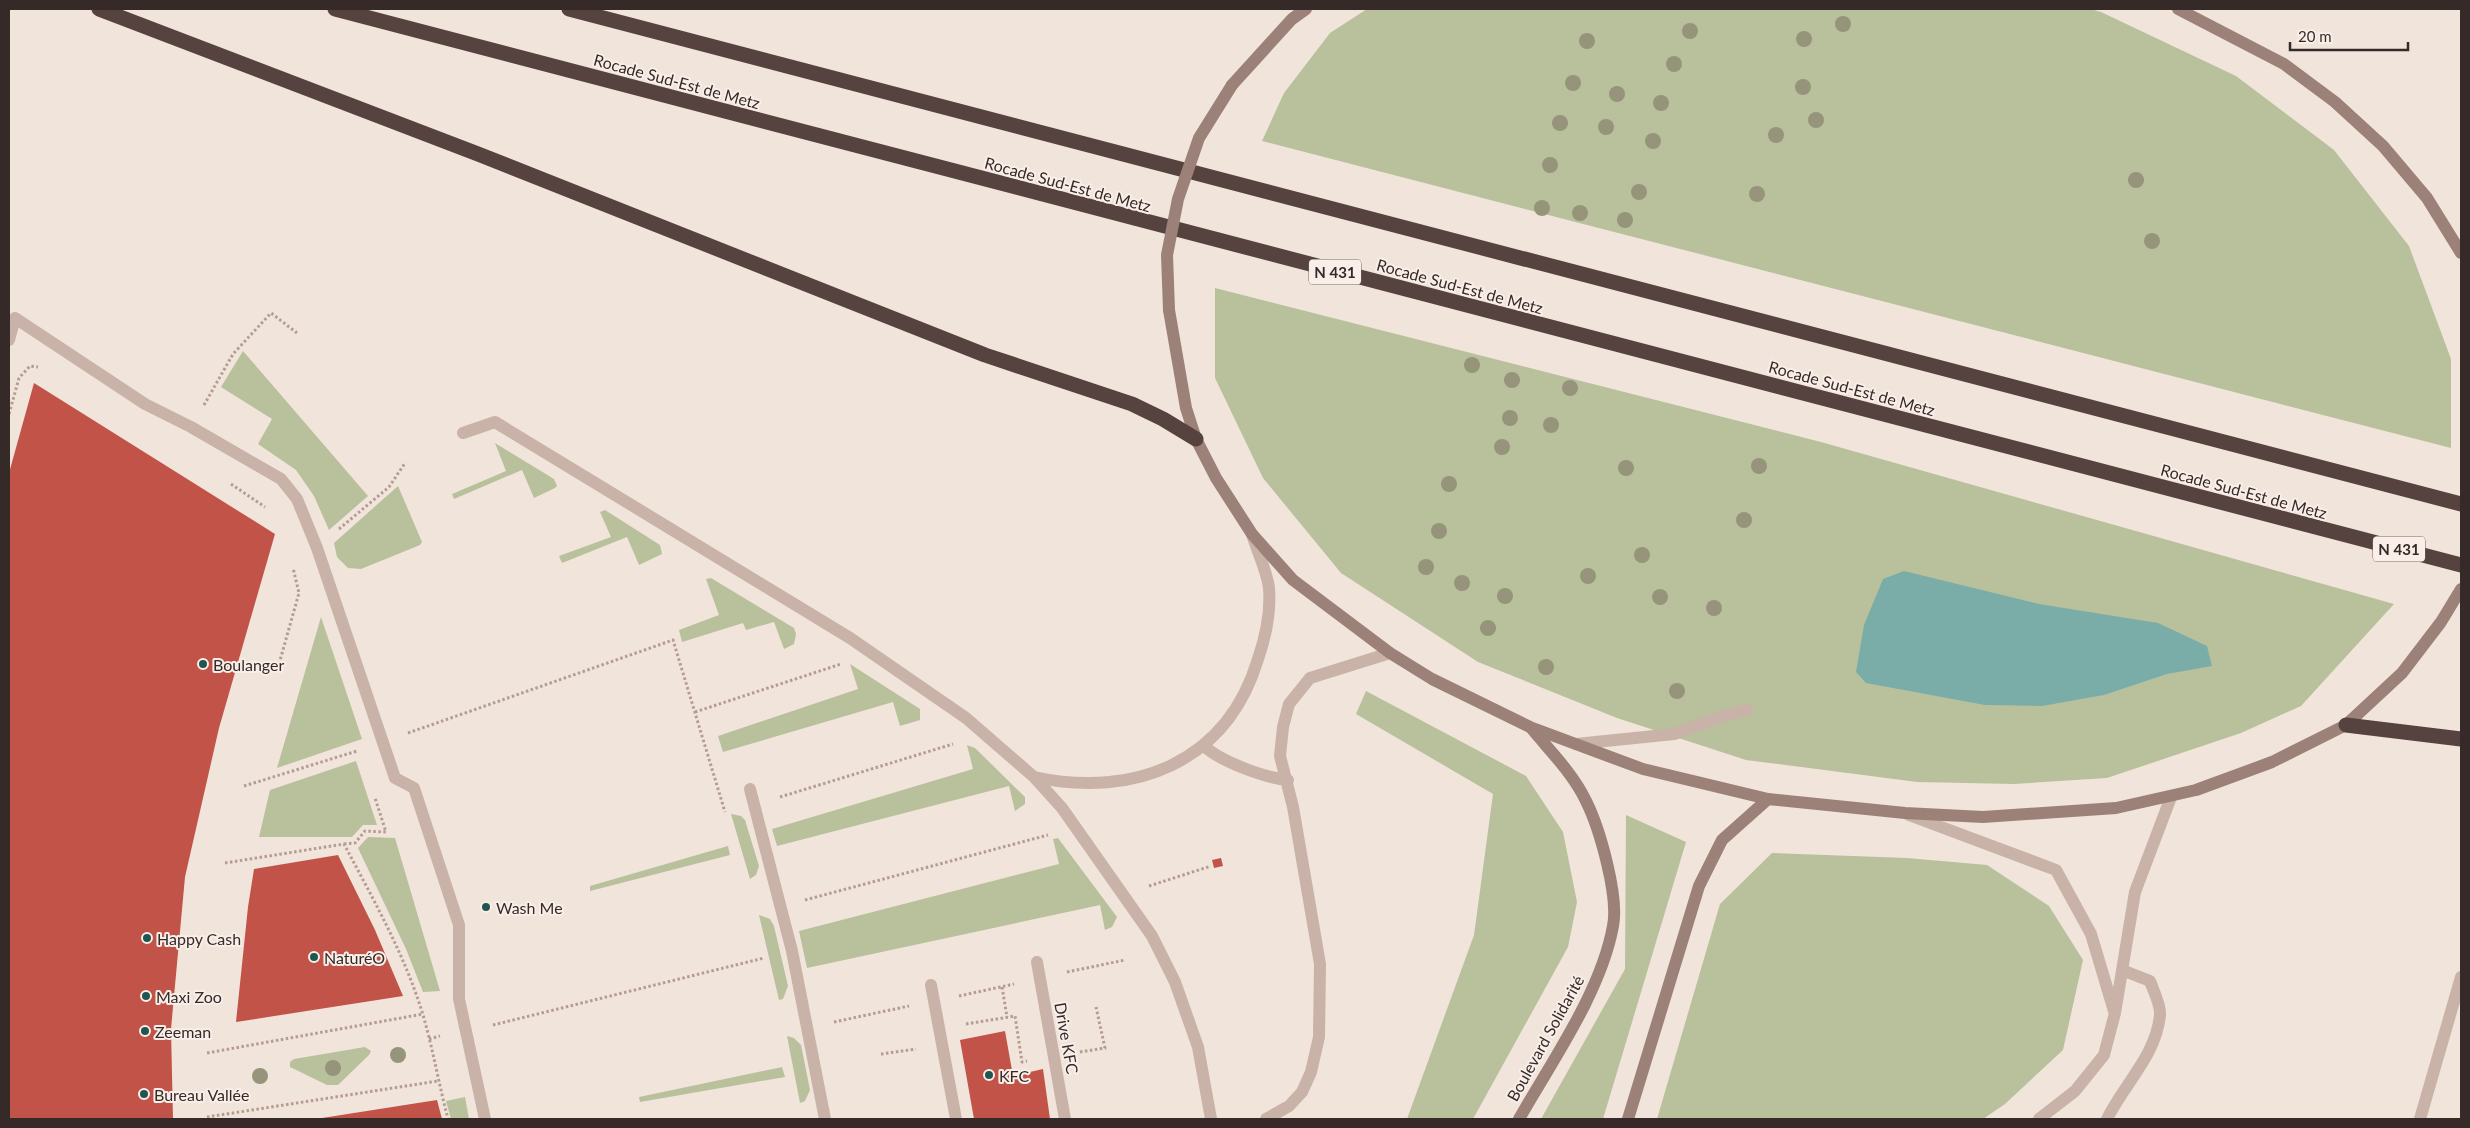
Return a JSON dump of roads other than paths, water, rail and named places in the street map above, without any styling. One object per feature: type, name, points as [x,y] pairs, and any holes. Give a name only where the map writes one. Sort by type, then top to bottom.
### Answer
[{"type":"highway","points":[[99,9],[478,154],[985,355],[1132,404],[1163,419],[1196,439]]},
{"type":"highway","name":"Rocade Sud-Est de Metz","points":[[334,9],[2461,565]]},
{"type":"highway","points":[[569,9],[2461,504]]},
{"type":"highway","points":[[2346,725],[2461,739]]},
{"type":"main road","points":[[1306,9],[1292,20],[1232,85],[1200,138],[1178,199],[1167,255],[1169,310],[1186,408],[1196,439],[1216,478],[1252,534],[1293,580],[1390,652],[1432,679],[1530,727],[1643,769],[1768,799],[1905,813],[1983,817],[2061,813],[2116,808],[2171,797],[2272,762],[2346,725],[2402,674],[2441,622],[2461,589]]},
{"type":"main road","points":[[2178,9],[2284,64],[2335,102],[2383,146],[2427,198],[2461,253]]},
{"type":"main road","name":"Boulevard Solidarité","points":[[1519,1119],[1595,987],[1614,925],[1610,873],[1586,801],[1564,768],[1530,727]]},
{"type":"main road","points":[[1628,1119],[1699,886],[1722,840],[1768,799]]},
{"type":"lane","points":[[9,340],[15,318],[145,404],[191,427],[281,479],[297,499],[317,548],[332,598],[395,778],[414,788],[459,925],[459,999],[485,1119]]},
{"type":"lane","points":[[463,433],[495,422],[602,485],[850,638],[966,718],[1034,776],[1062,808],[1152,936],[1175,982],[1198,1046],[1211,1119]]},
{"type":"lane","points":[[1034,776],[1060,782],[1117,781],[1144,775],[1184,759],[1224,726],[1250,685],[1268,625],[1269,587],[1252,534]]},
{"type":"lane","points":[[1266,1119],[1289,1106],[1302,1092],[1311,1072],[1319,1037],[1320,964],[1288,780],[1280,756],[1282,727],[1289,704],[1310,678],[1390,652]]},
{"type":"lane","points":[[1576,744],[1674,734],[1723,716],[1747,710]]},
{"type":"lane","points":[[1203,745],[1212,753],[1274,778],[1288,780]]},
{"type":"lane","points":[[750,789],[782,906],[825,1119]]},
{"type":"lane","points":[[2039,1119],[2075,1092],[2104,1056],[2115,1013],[2135,892],[2171,797]]},
{"type":"lane","points":[[1905,813],[2056,870],[2091,934],[2115,1013]]},
{"type":"lane","name":"Drive KFC","points":[[1037,962],[1065,1119]]},
{"type":"lane","points":[[2108,1119],[2139,1071],[2152,1043],[2161,1013],[2150,981],[2122,970]]},
{"type":"lane","points":[[2420,1119],[2461,977]]},
{"type":"lane","points":[[932,985],[956,1119]]},
{"type":"water","points":[[1904,571],[2039,604],[2158,623],[2207,646],[2212,666],[2167,674],[2104,695],[2042,706],[1985,705],[1866,683],[1856,672],[1864,625],[1883,579]]},
{"type":"place","name":"Boulanger","points":[[203,664]]},
{"type":"place","name":"Wash Me","points":[[486,907]]},
{"type":"place","name":"Happy Cash","points":[[147,938]]},
{"type":"place","name":"NaturéO","points":[[314,957]]},
{"type":"place","name":"Maxi Zoo","points":[[146,996]]},
{"type":"place","name":"Zeeman","points":[[145,1031]]},
{"type":"place","name":"KFC","points":[[989,1075]]},
{"type":"place","name":"Bureau Vallée","points":[[144,1094]]}]
